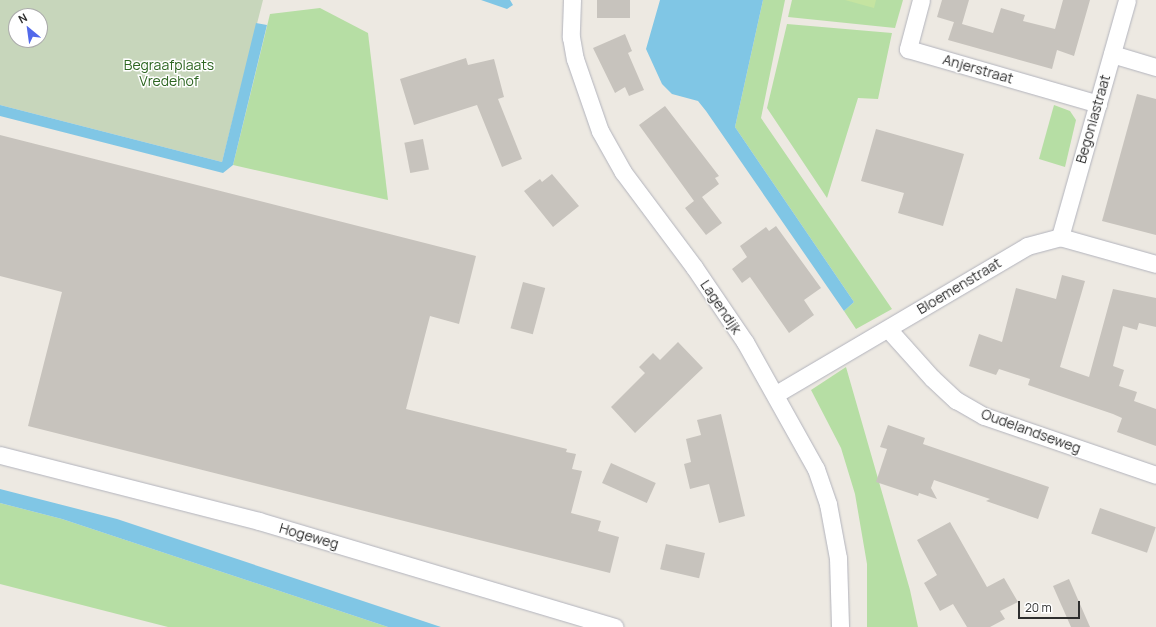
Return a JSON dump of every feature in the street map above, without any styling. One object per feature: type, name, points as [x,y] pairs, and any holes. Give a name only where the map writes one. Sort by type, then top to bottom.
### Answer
[{"type":"street","name":"Lagendijk","points":[[572,0],[571,37],[575,59],[600,131],[623,172],[694,268],[776,394],[816,469],[828,504],[838,558],[840,627]]},
{"type":"street","name":"Anjerstraat","points":[[921,0],[908,49],[1098,104]]},
{"type":"street","name":"Begoniastraat","points":[[1060,237],[1127,0]]},
{"type":"street","points":[[1112,54],[1156,67]]},
{"type":"street","name":"Bloemenstraat","points":[[776,394],[1027,246],[1060,237]]},
{"type":"street","points":[[1060,237],[1156,264]]},
{"type":"street","name":"Oudelandseweg","points":[[888,329],[932,378],[956,400],[984,416],[1156,475]]},
{"type":"street","name":"Hogeweg","points":[[0,455],[259,522],[615,627]]},
{"type":"green space","name":"Begraafplaats Vredehof","points":[[0,0],[263,0],[222,162],[0,105]]},
{"type":"green space","points":[[763,0],[785,0],[761,118],[892,309],[856,329],[844,311],[854,302],[735,127]]},
{"type":"green space","points":[[792,0],[903,0],[895,28],[788,17]]},
{"type":"green space","points":[[845,0],[876,0],[874,8]]},
{"type":"green space","points":[[320,8],[368,33],[388,200],[233,165],[270,14]]},
{"type":"green space","points":[[787,24],[892,33],[878,99],[858,98],[827,198],[767,108]]},
{"type":"green space","points":[[1054,105],[1070,111],[1076,120],[1065,167],[1039,159]]},
{"type":"green space","points":[[846,367],[910,590],[918,627],[867,627],[867,564],[855,494],[841,448],[811,390]]},
{"type":"green space","points":[[0,503],[62,519],[388,627],[168,627],[0,584]]},
{"type":"water","points":[[481,0],[510,0],[513,5],[507,9]]},
{"type":"water","points":[[660,0],[763,0],[735,127],[854,302],[844,311],[698,101],[672,94],[662,84],[646,49]]},
{"type":"water","points":[[256,23],[267,25],[233,165],[223,173],[0,116],[0,105],[222,162]]},
{"type":"water","points":[[0,489],[117,519],[441,627],[388,627],[62,519],[0,503]]},
{"type":"building","points":[[597,0],[630,0],[630,18],[597,18]]},
{"type":"building","points":[[942,0],[969,0],[962,24],[993,33],[1001,8],[1025,15],[1023,21],[1055,29],[1063,0],[1090,0],[1074,56],[1057,50],[1052,69],[948,40],[954,22],[937,17]]},
{"type":"building","points":[[625,34],[632,51],[628,53],[644,90],[629,96],[625,87],[615,93],[593,48]]},
{"type":"building","points":[[466,58],[468,65],[494,59],[504,97],[498,99],[522,159],[502,167],[477,105],[414,125],[400,79]]},
{"type":"building","points":[[1137,94],[1156,99],[1156,235],[1102,221]]},
{"type":"building","points":[[665,106],[719,176],[715,178],[719,184],[702,197],[722,223],[706,235],[685,208],[694,201],[639,125]]},
{"type":"building","points":[[876,129],[964,154],[943,226],[898,213],[904,193],[861,181]]},
{"type":"building","points":[[0,135],[476,256],[459,324],[430,316],[406,409],[567,449],[566,452],[576,454],[572,469],[582,471],[571,513],[601,521],[598,531],[619,537],[610,573],[28,426],[62,292],[0,276]]},
{"type":"building","points":[[423,139],[429,169],[410,173],[404,143]]},
{"type":"building","points":[[552,174],[579,206],[553,227],[524,191],[540,179],[542,182]]},
{"type":"building","points":[[776,226],[821,288],[804,300],[814,315],[789,333],[750,277],[742,283],[732,269],[747,257],[740,246],[766,227],[769,231]]},
{"type":"building","points":[[1062,275],[1085,281],[1060,367],[1089,377],[1113,289],[1156,298],[1156,327],[1139,323],[1137,330],[1123,326],[1113,366],[1124,370],[1119,386],[1137,392],[1134,401],[1156,409],[1156,446],[1117,432],[1122,418],[1113,414],[1028,385],[1030,379],[999,369],[996,375],[969,366],[979,334],[1002,342],[1016,288],[1056,299]]},
{"type":"building","points":[[523,282],[545,288],[533,334],[511,328]]},
{"type":"building","points":[[678,342],[703,368],[635,433],[611,407],[645,373],[639,367],[653,353],[660,360]]},
{"type":"building","points":[[721,414],[745,516],[719,523],[709,484],[690,489],[684,464],[691,462],[686,439],[701,435],[697,420]]},
{"type":"building","points":[[888,425],[925,438],[923,444],[1049,487],[1038,519],[986,501],[990,499],[934,480],[931,488],[937,499],[919,493],[918,496],[876,482],[887,449],[880,447]]},
{"type":"building","points":[[611,463],[656,483],[647,503],[602,483]]},
{"type":"building","points":[[1100,508],[1156,527],[1147,553],[1091,534]]},
{"type":"building","points":[[950,522],[987,587],[1004,578],[1018,602],[1000,611],[1005,619],[990,627],[967,627],[953,604],[940,611],[924,583],[937,575],[917,540]]},
{"type":"building","points":[[666,544],[705,553],[699,578],[660,569]]},
{"type":"building","points":[[1069,579],[1090,627],[1071,627],[1053,586]]}]
